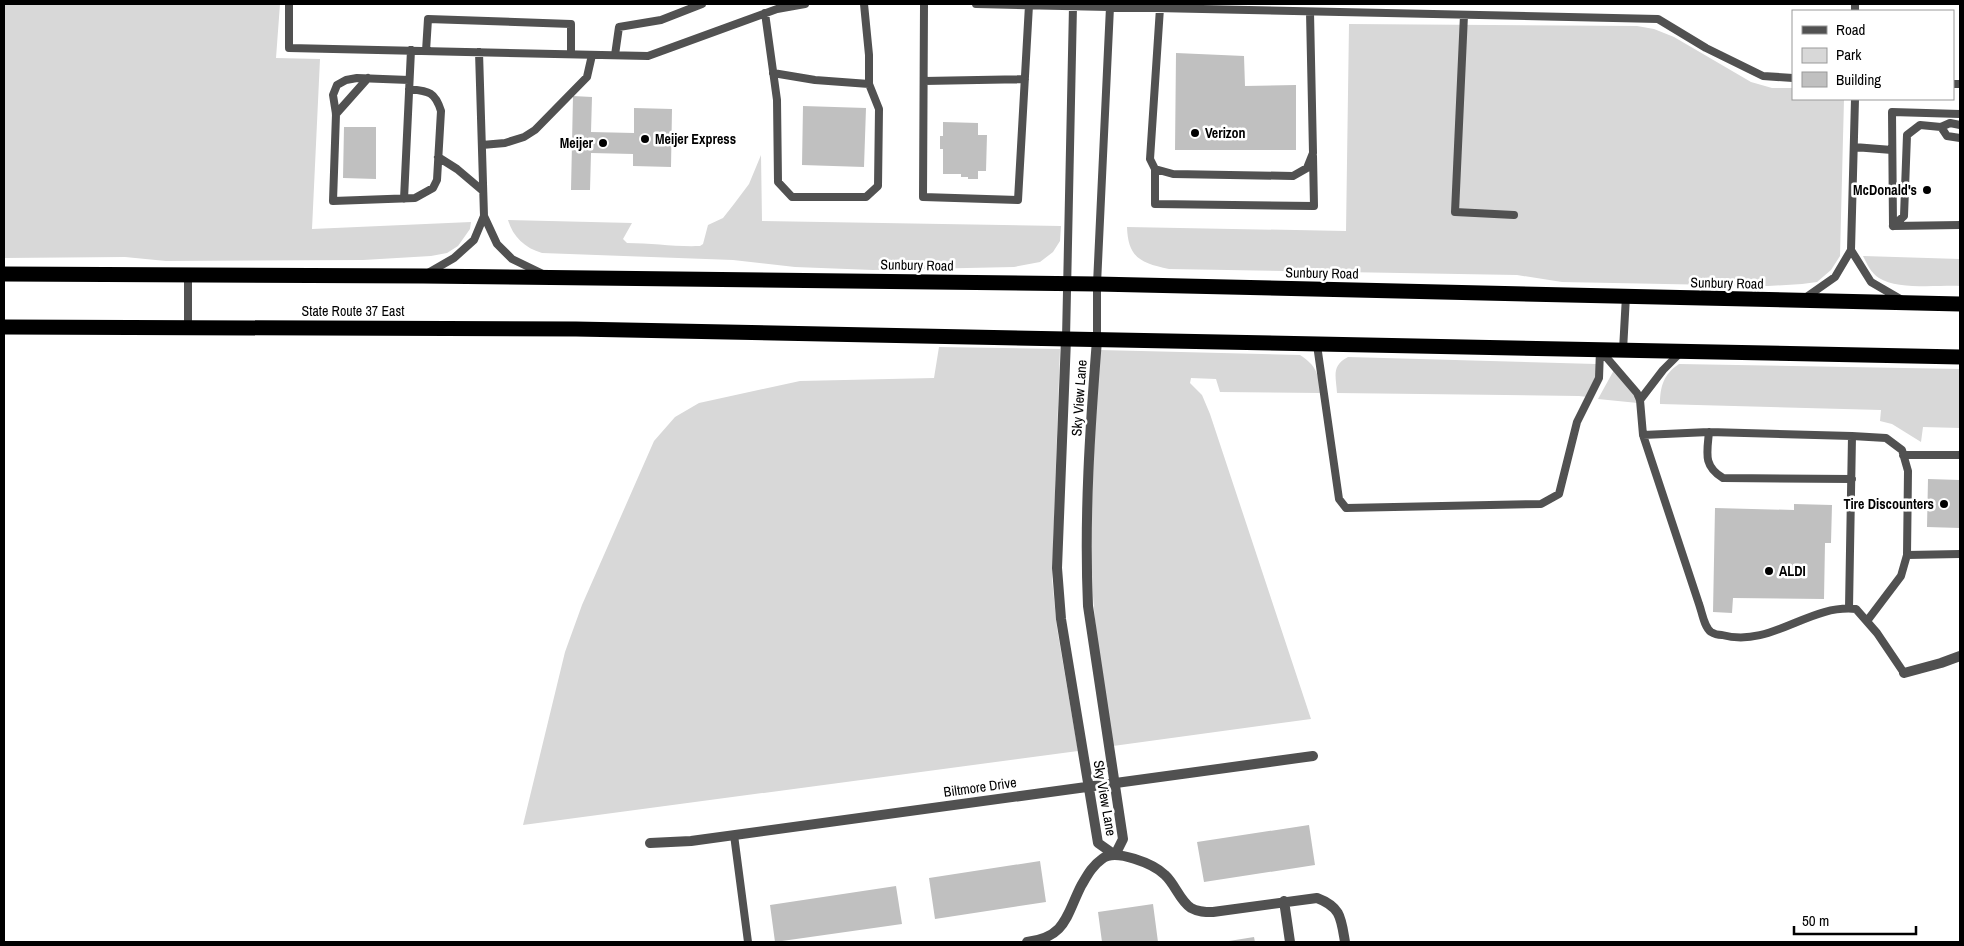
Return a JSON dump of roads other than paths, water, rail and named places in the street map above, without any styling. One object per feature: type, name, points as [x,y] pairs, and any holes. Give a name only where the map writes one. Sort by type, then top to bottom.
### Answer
[{"type":"highway","points":[[4,274],[549,277]]},
{"type":"highway","name":"Sunbury Road","points":[[549,277],[1097,284],[1960,304]]},
{"type":"highway","name":"State Route 37 East","points":[[4,327],[360,327],[701,331],[1066,339]]},
{"type":"highway","points":[[1066,339],[1960,357]]},
{"type":"street","name":"Sky View Lane","points":[[1066,339],[1057,568],[1061,619],[1098,843],[1114,855],[1123,839],[1088,606],[1086,569],[1089,431],[1096,340]]},
{"type":"street","points":[[1904,673],[1960,656]]},
{"type":"street","name":"Biltmore Drive","points":[[650,843],[734,835],[1314,756]]},
{"type":"street","points":[[1026,942],[1036,941],[1055,932],[1068,918],[1088,873],[1103,857],[1114,855],[1132,858],[1165,874],[1189,907],[1199,912],[1214,912],[1317,898],[1328,902],[1336,908],[1342,920],[1344,942]]},
{"type":"street","points":[[1284,901],[1290,942]]},
{"type":"lane","points":[[289,4],[289,48],[648,56],[777,8],[805,4]]},
{"type":"lane","points":[[616,55],[619,27],[661,20],[702,4]]},
{"type":"lane","points":[[766,13],[777,100],[778,182],[792,197],[866,197],[878,186],[879,109],[869,84],[869,55],[864,4]]},
{"type":"lane","points":[[924,4],[923,197],[1018,200],[1029,5]]},
{"type":"lane","points":[[976,4],[1160,8],[1195,6],[1310,12],[1322,8],[1464,15],[1658,19],[1706,48],[1764,76],[1792,78]]},
{"type":"lane","points":[[1066,339],[1073,6]]},
{"type":"lane","points":[[1096,340],[1110,7]]},
{"type":"lane","points":[[1160,8],[1150,159],[1155,170],[1155,204],[1314,206],[1310,12]]},
{"type":"lane","points":[[1464,15],[1455,212],[1514,215]]},
{"type":"lane","points":[[426,51],[428,19],[571,24],[571,54]]},
{"type":"lane","points":[[404,199],[410,50]]},
{"type":"lane","points":[[479,52],[484,216],[497,244],[512,259],[549,277]]},
{"type":"lane","points":[[482,145],[505,143],[524,137],[535,130],[587,77],[592,55]]},
{"type":"lane","points":[[773,73],[815,80],[869,84]]},
{"type":"lane","points":[[409,80],[368,78],[346,80],[337,85],[333,95],[336,114],[334,201],[416,198],[433,188],[437,180],[441,111],[438,100],[432,93],[424,90],[409,89]]},
{"type":"lane","points":[[336,114],[368,78]]},
{"type":"lane","points":[[924,80],[1025,79]]},
{"type":"lane","points":[[1801,301],[1835,278],[1852,250],[1855,100]]},
{"type":"lane","points":[[1893,226],[1892,112],[1960,114]]},
{"type":"lane","points":[[1893,226],[1904,216],[1907,135],[1920,125],[1941,127],[1950,123],[1960,125]]},
{"type":"lane","points":[[1941,127],[1947,136],[1960,138]]},
{"type":"lane","points":[[1854,148],[1892,150]]},
{"type":"lane","points":[[1155,170],[1173,174],[1293,176],[1307,168],[1313,153]]},
{"type":"lane","points":[[438,157],[457,169],[483,191]]},
{"type":"lane","points":[[423,276],[454,258],[474,240],[484,216]]},
{"type":"lane","points":[[1893,226],[1960,225]]},
{"type":"lane","points":[[1852,250],[1871,282],[1906,303]]},
{"type":"lane","points":[[188,275],[188,327]]},
{"type":"lane","points":[[1623,350],[1626,296]]},
{"type":"lane","points":[[1317,345],[1339,499],[1346,508],[1542,504],[1558,494],[1577,422],[1599,378],[1600,350]]},
{"type":"lane","points":[[1600,350],[1628,381],[1640,400],[1643,435],[1707,627],[1712,633],[1732,638],[1750,638],[1782,630],[1804,618],[1821,613],[1843,608],[1856,609],[1867,621],[1904,673]]},
{"type":"lane","points":[[1640,400],[1663,370],[1682,352]]},
{"type":"lane","points":[[1643,435],[1709,432],[1852,436],[1886,438],[1902,450],[1908,471],[1907,555],[1901,576],[1867,621]]},
{"type":"lane","points":[[1709,432],[1708,464],[1714,473],[1723,478],[1852,479]]},
{"type":"lane","points":[[1849,608],[1852,436]]},
{"type":"lane","points":[[1903,455],[1960,455]]},
{"type":"lane","points":[[1907,555],[1960,554]]},
{"type":"lane","points":[[734,835],[748,942]]},
{"type":"place","name":"Verizon","points":[[1195,133]]},
{"type":"place","name":"Meijer Express","points":[[645,139]]},
{"type":"place","name":"Meijer","points":[[603,143]]},
{"type":"place","name":"McDonald's","points":[[1927,190]]},
{"type":"place","name":"Tire Discounters","points":[[1944,504]]},
{"type":"place","name":"ALDI","points":[[1769,571]]}]
